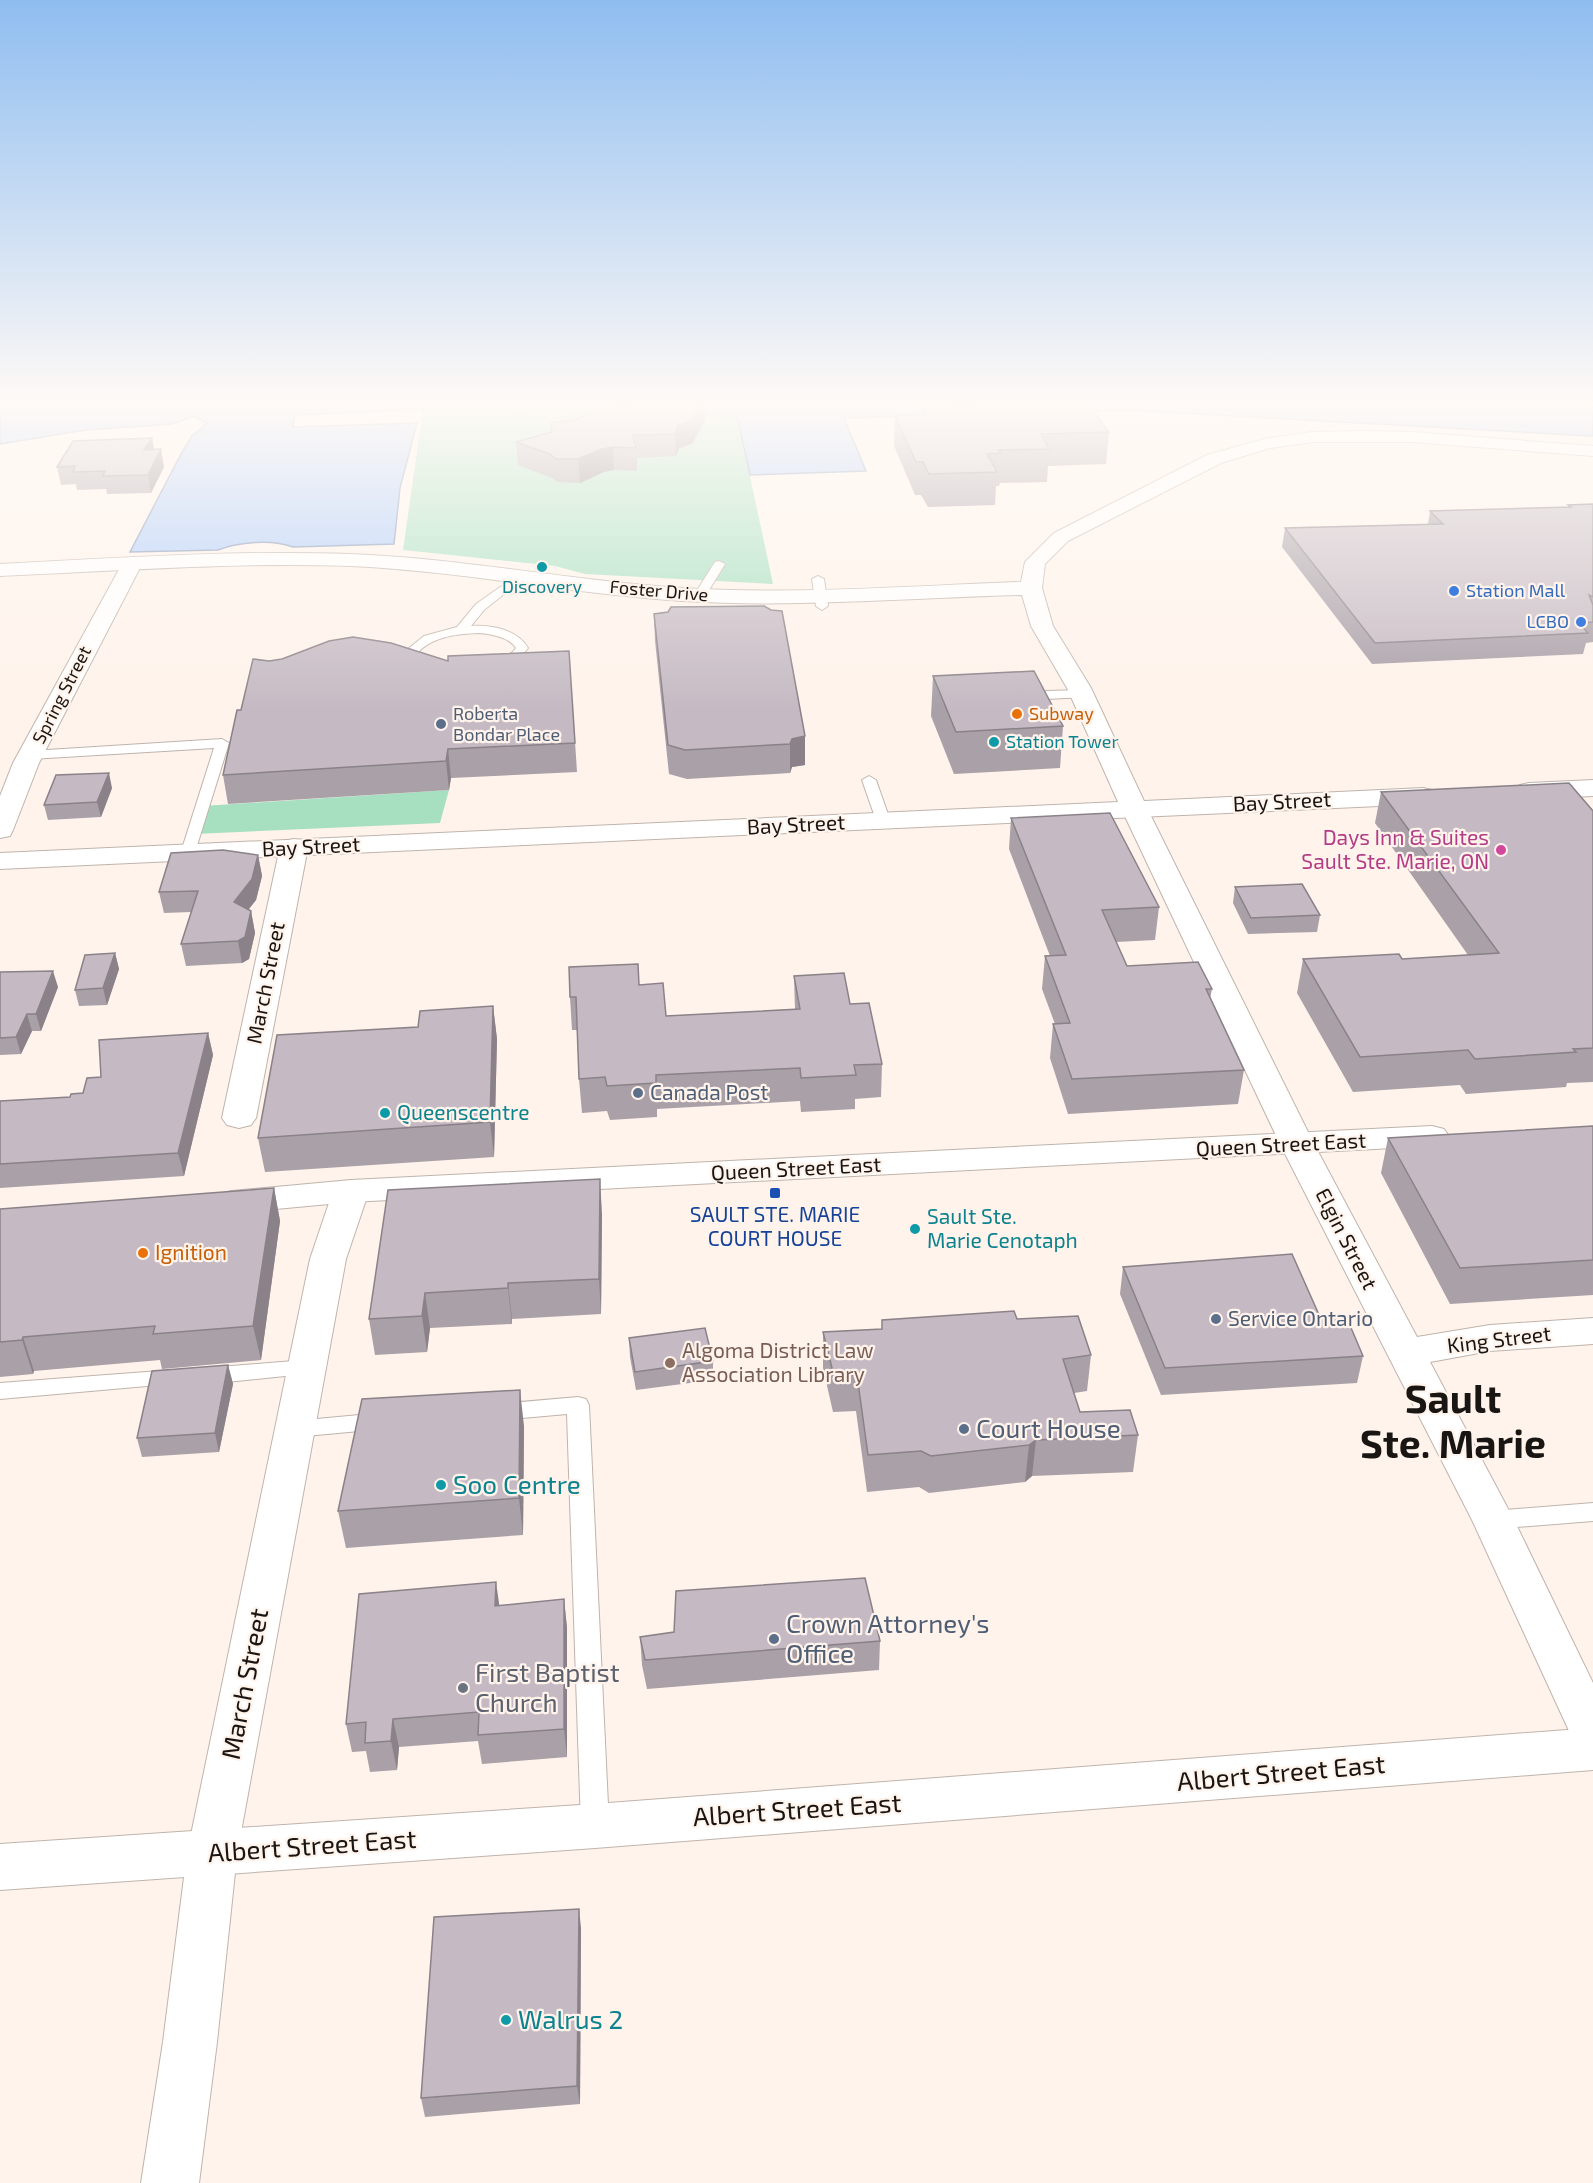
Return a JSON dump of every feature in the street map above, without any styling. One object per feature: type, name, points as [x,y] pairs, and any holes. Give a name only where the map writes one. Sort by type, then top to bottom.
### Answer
[{"type":"street","points":[[1031,588],[1035,562],[1061,537],[1122,506]]},
{"type":"street","name":"Foster Drive","points":[[0,570],[232,561],[357,561],[474,570],[519,577],[700,595],[1031,588]]},
{"type":"street","name":"Spring Street","points":[[0,830],[31,755],[132,564]]},
{"type":"street","name":"Elgin Street","points":[[1031,588],[1042,626],[1082,694],[1134,808],[1297,1144],[1493,1520],[1593,1732]]},
{"type":"street","points":[[1504,792],[1558,797],[1593,788]]},
{"type":"street","name":"Bay Street","points":[[0,861],[1444,795]]},
{"type":"street","name":"March Street","points":[[239,1119],[294,847]]},
{"type":"street","name":"Queen Street East","points":[[199,1205],[351,1191],[1462,1135]]},
{"type":"street","name":"March Street","points":[[170,2183],[190,2042],[212,1854],[328,1259],[351,1191]]},
{"type":"street","name":"King Street","points":[[1405,1353],[1490,1338],[1593,1331]]},
{"type":"street","name":"Albert Street East","points":[[0,1867],[594,1826],[1593,1749]]},
{"type":"lane","points":[[700,595],[719,564]]},
{"type":"lane","points":[[461,630],[479,629],[509,635],[518,641],[522,648],[519,655],[511,662],[497,668],[461,674],[428,669],[417,663],[412,656],[414,649],[432,636],[461,630],[480,607],[519,577]]},
{"type":"lane","points":[[1046,695],[1082,694]]},
{"type":"lane","points":[[31,755],[222,743],[188,852]]},
{"type":"lane","points":[[869,780],[883,820]]},
{"type":"lane","points":[[1,1394],[306,1368]]},
{"type":"lane","points":[[472,1414],[578,1405],[594,1826]]},
{"type":"lane","points":[[295,1429],[402,1420]]},
{"type":"lane","points":[[1493,1520],[1593,1512]]},
{"type":"green space","points":[[409,506],[756,506],[773,584],[585,574],[555,566],[403,550]]},
{"type":"green space","points":[[449,790],[440,823],[194,834],[203,806]]},
{"type":"water","points":[[154,506],[398,506],[394,544],[293,547],[255,542],[218,550],[130,552]]},
{"type":"building","name":"Station Mall","points":[[1569,506],[1593,506],[1593,597],[1589,595],[1593,605],[1593,622],[1579,623],[1588,633],[1375,643],[1285,528],[1443,524],[1430,511],[1571,507]]},
{"type":"building","points":[[764,606],[771,610],[782,611],[805,736],[792,739],[790,744],[685,750],[668,745],[654,614],[668,612],[671,607]]},
{"type":"building","name":"Roberta Bondar Place","points":[[353,637],[391,643],[448,661],[448,656],[569,651],[575,743],[448,749],[446,761],[223,775],[237,710],[241,710],[253,659],[269,661],[282,659],[329,641]]},
{"type":"building","points":[[1034,671],[1063,726],[956,732],[933,676]]},
{"type":"building","points":[[109,773],[97,802],[44,805],[56,775]]},
{"type":"building","points":[[1569,783],[1593,811],[1593,1048],[1573,1049],[1576,1052],[1475,1059],[1468,1050],[1360,1057],[1303,959],[1399,954],[1402,959],[1499,953],[1381,792]]},
{"type":"building","points":[[1110,813],[1159,907],[1102,910],[1127,966],[1198,962],[1212,989],[1206,989],[1244,1070],[1072,1079],[1053,1024],[1070,1023],[1045,956],[1066,955],[1011,818]]},
{"type":"building","points":[[223,850],[258,855],[252,879],[234,902],[251,911],[245,937],[238,941],[181,944],[198,891],[159,892],[171,853]]},
{"type":"building","points":[[1302,884],[1320,915],[1251,918],[1235,887]]},
{"type":"building","points":[[115,953],[103,988],[75,990],[85,955]]},
{"type":"building","points":[[638,964],[639,985],[663,983],[666,1016],[800,1009],[794,976],[844,973],[850,1004],[869,1003],[882,1064],[854,1065],[856,1075],[801,1078],[800,1068],[656,1075],[656,1083],[607,1086],[605,1077],[579,1079],[576,997],[570,997],[569,967]]},
{"type":"building","points":[[53,971],[36,1014],[27,1014],[16,1037],[0,1038],[0,972]]},
{"type":"building","name":"Queenscentre","points":[[493,1006],[490,1122],[258,1138],[277,1035],[418,1027],[420,1011]]},
{"type":"building","points":[[208,1033],[178,1153],[0,1164],[0,1101],[70,1097],[71,1094],[83,1093],[87,1078],[101,1077],[99,1040]]},
{"type":"building","points":[[1593,1126],[1593,1260],[1460,1268],[1388,1138]]},
{"type":"building","points":[[600,1179],[599,1279],[508,1283],[508,1288],[425,1293],[422,1316],[369,1319],[388,1190]]},
{"type":"building","points":[[274,1188],[253,1326],[153,1334],[155,1326],[23,1337],[22,1340],[0,1342],[0,1209]]},
{"type":"building","name":"Service Ontario","points":[[1292,1254],[1320,1317],[1346,1316],[1363,1356],[1165,1368],[1123,1267]]},
{"type":"building","name":"Court House","points":[[1014,1311],[1017,1319],[1078,1316],[1091,1355],[1063,1359],[1080,1412],[1130,1410],[1138,1435],[1036,1440],[1029,1445],[931,1456],[921,1451],[868,1455],[857,1375],[834,1376],[823,1332],[882,1329],[882,1320]]},
{"type":"building","points":[[705,1328],[713,1361],[635,1372],[629,1338]]},
{"type":"building","points":[[228,1365],[215,1433],[137,1438],[152,1371]]},
{"type":"building","name":"Soo Centre","points":[[520,1390],[519,1498],[338,1511],[362,1399]]},
{"type":"building","points":[[865,1578],[880,1641],[645,1660],[640,1637],[674,1632],[676,1591]]},
{"type":"building","name":"First Baptist Church","points":[[496,1582],[495,1606],[564,1599],[564,1729],[478,1735],[479,1712],[393,1719],[391,1741],[365,1743],[366,1722],[346,1724],[359,1594]]},
{"type":"building","name":"Walrus 2","points":[[579,1909],[577,2086],[421,2098],[434,1917]]},
{"type":"place","name":"Discovery","points":[[542,567]]},
{"type":"place","name":"Station Mall","points":[[1454,591]]},
{"type":"place","name":"LCBO","points":[[1581,622]]},
{"type":"place","name":"Subway","points":[[1017,714]]},
{"type":"place","name":"Roberta Bondar Place","points":[[441,724]]},
{"type":"place","name":"Station Tower","points":[[994,742]]},
{"type":"place","name":"Days Inn & Suites Sault Ste. Marie, ON","points":[[1501,850]]},
{"type":"place","name":"Canada Post","points":[[638,1093]]},
{"type":"place","name":"Queenscentre","points":[[385,1113]]},
{"type":"place","name":"SAULT STE. MARIE COURT HOUSE","points":[[775,1193]]},
{"type":"place","name":"Sault Ste. Marie Cenotaph","points":[[915,1229]]},
{"type":"place","name":"Ignition","points":[[143,1253]]},
{"type":"place","name":"Service Ontario","points":[[1216,1319]]},
{"type":"place","name":"Algoma District Law Association Library","points":[[670,1363]]},
{"type":"place","name":"Court House","points":[[964,1429]]},
{"type":"place","name":"Soo Centre","points":[[441,1485]]},
{"type":"place","name":"Crown Attorney's Office","points":[[774,1639]]},
{"type":"place","name":"First Baptist Church","points":[[463,1688]]},
{"type":"place","name":"Walrus 2","points":[[506,2020]]},
{"type":"district","name":"Sault Ste. Marie","points":[[1453,1422]]}]
